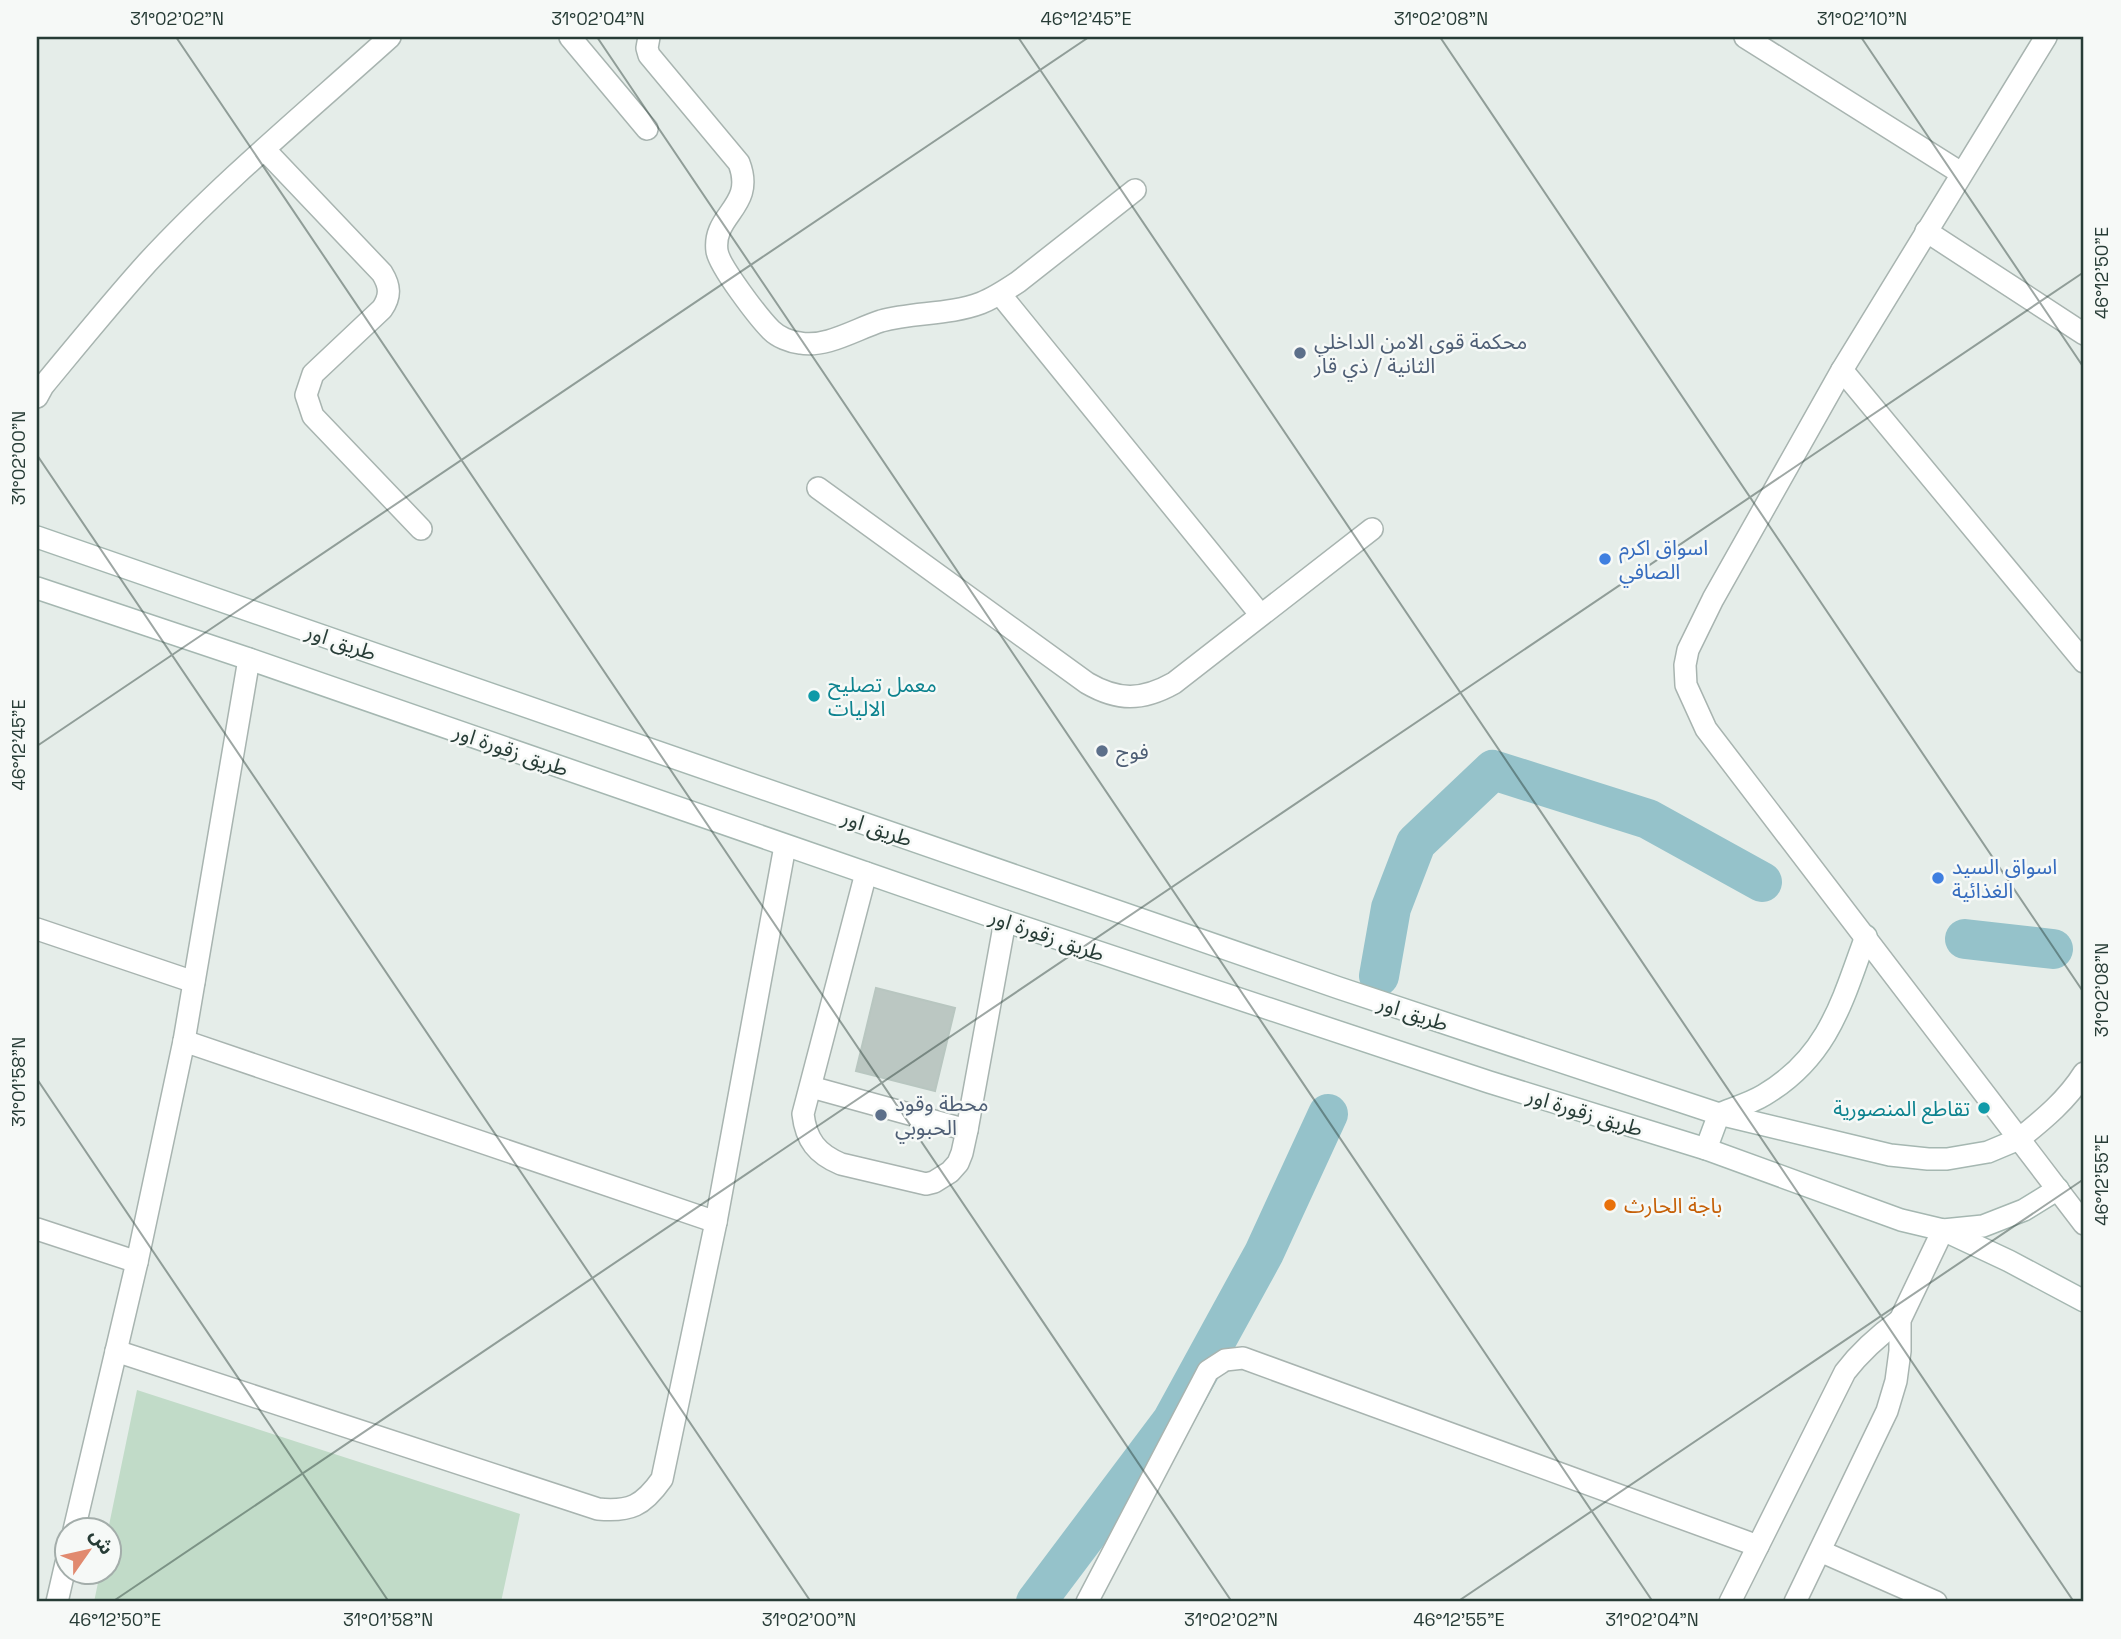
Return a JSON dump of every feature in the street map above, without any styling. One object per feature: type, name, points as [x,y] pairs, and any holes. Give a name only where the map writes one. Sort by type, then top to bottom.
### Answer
[{"type":"street","points":[[37,397],[94,324],[147,263],[205,205],[390,37]]},
{"type":"street","points":[[570,37],[647,129]]},
{"type":"street","points":[[649,37],[649,55],[739,163],[743,185],[740,199],[720,227],[717,251],[721,265],[771,330],[786,339],[812,344],[883,320],[960,309],[981,303],[1000,294],[1135,190]]},
{"type":"street","points":[[1745,37],[1961,173]]},
{"type":"street","points":[[2046,37],[1842,370],[1713,599],[1688,650],[1685,665],[1686,685],[1706,729],[2084,1224]]},
{"type":"street","points":[[265,150],[387,281],[389,292],[382,309],[313,374],[306,395],[313,416],[421,529]]},
{"type":"street","points":[[1926,231],[2084,334]]},
{"type":"street","points":[[1000,294],[1260,614]]},
{"type":"street","points":[[1842,370],[2084,662]]},
{"type":"street","points":[[818,488],[1087,683],[1113,695],[1127,697],[1160,691],[1174,683],[1372,529]]},
{"type":"street","name":"طريق اور","points":[[37,537],[1339,988],[1719,1114],[1890,1155],[1947,1159],[1987,1152],[2019,1139],[2072,1091],[2084,1073]]},
{"type":"street","name":"طريق زقورة اور","points":[[37,588],[1006,921],[1489,1082],[1706,1149],[1901,1220],[1943,1230],[1983,1226],[2024,1210],[2058,1189]]},
{"type":"street","points":[[78,1516],[137,1262],[184,1041],[249,660]]},
{"type":"street","points":[[116,1351],[598,1508],[617,1510],[635,1506],[651,1495],[662,1479],[716,1222],[785,846]]},
{"type":"street","points":[[866,873],[803,1114],[809,1140],[817,1151],[841,1164],[926,1184],[950,1172],[958,1163],[967,1130],[1006,921]]},
{"type":"street","points":[[37,929],[194,982]]},
{"type":"street","points":[[1706,1149],[1719,1114],[1762,1097],[1797,1072],[1825,1038],[1866,936]]},
{"type":"street","points":[[184,1041],[716,1222]]},
{"type":"street","points":[[811,1087],[967,1130]]},
{"type":"street","points":[[37,1229],[137,1262]]},
{"type":"street","points":[[1795,1602],[1887,1411],[1899,1361],[1900,1320],[1943,1230],[2084,1301]]},
{"type":"street","points":[[1730,1602],[1846,1372],[1861,1352],[1900,1320]]},
{"type":"street","points":[[1087,1602],[1208,1371],[1225,1360],[1243,1358],[1758,1546]]},
{"type":"street","points":[[1820,1551],[1936,1602]]},
{"type":"green space","points":[[137,1390],[520,1514],[501,1602],[94,1602],[97,1586],[122,1586],[122,1516],[111,1516]]},
{"type":"building","points":[[876,988],[955,1008],[935,1091],[856,1071]]},
{"type":"waterway","points":[[1379,976],[1391,908],[1416,843],[1493,770],[1648,819],[1762,882]]},
{"type":"waterway","points":[[1965,939],[2053,949]]},
{"type":"waterway","points":[[1036,1602],[1172,1421],[1264,1253],[1328,1114]]},
{"type":"place","name":"محكمة قوى الامن الداخلي الثانية / ذي قار","points":[[1300,353]]},
{"type":"place","name":"اسواق اكرم الصافي","points":[[1605,559]]},
{"type":"place","name":"معمل تصليح الاليات","points":[[814,696]]},
{"type":"place","name":"فوج","points":[[1102,751]]},
{"type":"place","name":"اسواق السيد الغذائية","points":[[1938,878]]},
{"type":"place","name":"تقاطع المنصورية","points":[[1984,1108]]},
{"type":"place","name":"محطة وقود الحبوبي","points":[[881,1115]]},
{"type":"place","name":"باجة الحارث","points":[[1610,1205]]}]
